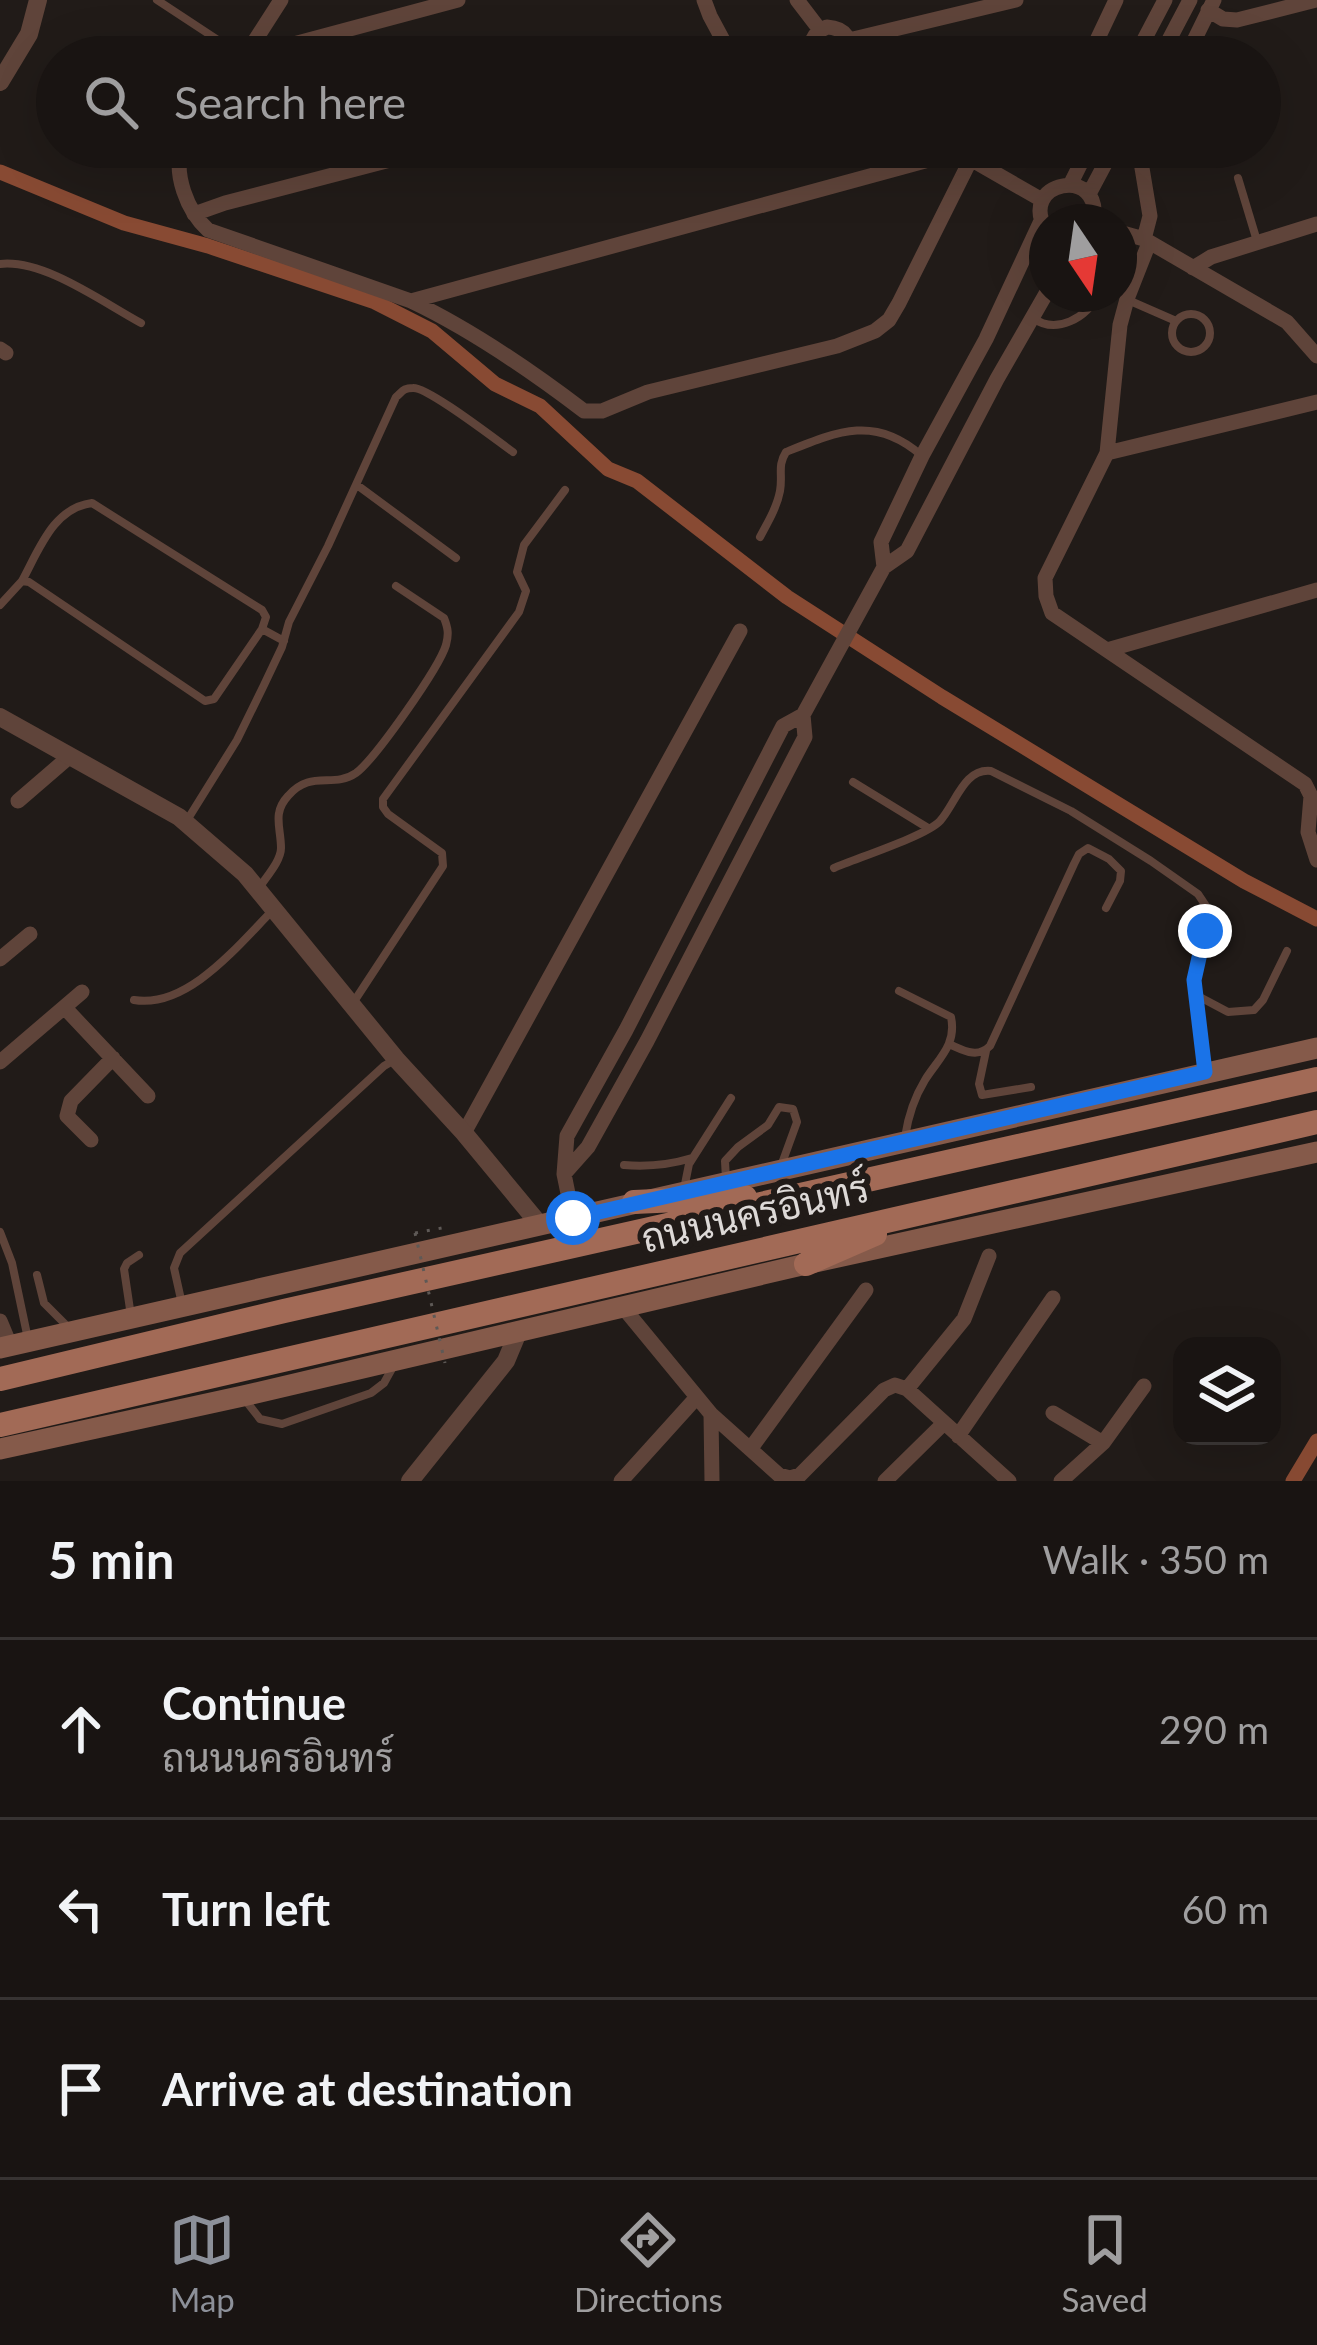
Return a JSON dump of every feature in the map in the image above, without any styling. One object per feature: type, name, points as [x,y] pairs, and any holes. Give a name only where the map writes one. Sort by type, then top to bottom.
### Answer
[{"type":"main road","name":"ถนนนครอินทร์","points":[[13,1344],[1317,1048]]},
{"type":"main road","name":"ถนนนครอินทร์","points":[[0,1379],[1317,1079]]},
{"type":"main road","name":"ถนนนครอินทร์","points":[[0,1425],[1317,1122]]},
{"type":"main road","name":"ถนนนครอินทร์","points":[[0,1449],[1317,1152]]},
{"type":"main road","points":[[634,1202],[808,1195]]},
{"type":"main road","points":[[806,1264],[938,1208]]},
{"type":"street","points":[[0,82],[29,34],[38,0]]},
{"type":"street","points":[[258,36],[281,0]]},
{"type":"street","points":[[323,36],[458,0]]},
{"type":"street","points":[[704,0],[721,36]]},
{"type":"street","points":[[797,0],[820,30]]},
{"type":"street","points":[[890,36],[1016,0]]},
{"type":"street","points":[[1099,36],[1116,0]]},
{"type":"street","points":[[1196,36],[1211,5],[1222,19],[1237,20],[1316,0]]},
{"type":"street","points":[[1146,36],[1164,2],[1186,7],[1171,36]]},
{"type":"street","points":[[814,36],[835,27],[844,36]]},
{"type":"street","points":[[179,168],[194,214],[208,230],[411,301],[553,387],[584,411],[602,411],[648,392],[837,346],[875,331],[899,303],[954,168]]},
{"type":"street","points":[[194,214],[359,168]]},
{"type":"street","points":[[411,301],[904,168]]},
{"type":"street","points":[[988,168],[1042,200]]},
{"type":"street","points":[[1070,184],[1078,168]]},
{"type":"street","points":[[1089,194],[1103,168]]},
{"type":"street","points":[[1137,267],[1150,216],[1142,168]]},
{"type":"street","points":[[1041,204],[1059,186],[1070,184],[1089,194],[1094,204]]},
{"type":"street","points":[[1193,268],[1211,257],[1317,224]]},
{"type":"street","points":[[1137,238],[1287,322],[1317,356]]},
{"type":"street","points":[[884,567],[881,542],[1029,255]]},
{"type":"street","points":[[573,1218],[564,1174],[567,1136],[783,726],[803,715],[884,567],[908,551],[1036,312]]},
{"type":"street","points":[[1123,312],[1107,453],[1045,578],[1052,613],[1311,782],[1308,832],[1317,860]]},
{"type":"street","points":[[986,339],[1013,353]]},
{"type":"street","points":[[1107,453],[1317,402]]},
{"type":"street","points":[[922,456],[950,470]]},
{"type":"street","points":[[1107,650],[1317,590]]},
{"type":"street","points":[[464,1133],[740,631]]},
{"type":"street","points":[[564,1174],[588,1147],[647,1041],[805,737],[803,715]]},
{"type":"street","points":[[0,717],[187,822],[258,889],[540,1226]]},
{"type":"street","points":[[18,801],[69,757]]},
{"type":"street","points":[[727,836],[748,847]]},
{"type":"street","points":[[0,959],[30,934]]},
{"type":"street","points":[[0,1062],[82,992]]},
{"type":"street","points":[[65,1008],[148,1096]]},
{"type":"street","points":[[626,1030],[647,1041]]},
{"type":"street","points":[[92,1140],[73,1125],[68,1108],[112,1058]]},
{"type":"street","points":[[588,1096],[610,1109]]},
{"type":"street","points":[[907,1389],[964,1319],[989,1256]]},
{"type":"street","points":[[751,1448],[866,1290]]},
{"type":"street","points":[[958,1436],[1053,1298]]},
{"type":"street","points":[[622,1306],[696,1398],[784,1479],[800,1475],[887,1387],[895,1385],[907,1389],[1009,1481]]},
{"type":"street","points":[[0,1322],[13,1344]]},
{"type":"street","points":[[410,1481],[506,1360],[519,1330]]},
{"type":"street","points":[[1061,1481],[1103,1443],[1144,1386]]},
{"type":"street","points":[[620,1481],[696,1398]]},
{"type":"street","points":[[1053,1413],[1103,1443]]},
{"type":"street","points":[[711,1414],[712,1481]]},
{"type":"street","points":[[885,1481],[944,1423]]},
{"type":"lane","points":[[157,0],[212,36]]},
{"type":"lane","points":[[1238,178],[1257,241]]},
{"type":"lane","points":[[0,264],[17,262],[49,273],[141,323]]},
{"type":"lane","points":[[1137,304],[1176,321]]},
{"type":"lane","points":[[1033,318],[1053,327],[1088,312]]},
{"type":"lane","points":[[1188,314],[1202,318],[1209,331],[1205,344],[1192,351],[1179,347],[1172,335],[1176,321],[1188,314]]},
{"type":"lane","points":[[187,822],[236,740],[396,397],[415,388],[429,391],[513,452]]},
{"type":"lane","points":[[760,537],[782,485],[778,467],[786,452],[815,440],[876,429],[905,441],[922,456]]},
{"type":"lane","points":[[357,485],[456,558]]},
{"type":"lane","points":[[352,1004],[443,866],[442,853],[388,814],[383,799],[519,611],[526,591],[517,572],[524,545],[565,490]]},
{"type":"lane","points":[[0,605],[22,581],[48,532],[65,512],[92,503],[262,610],[266,617],[214,700],[206,701],[22,581]]},
{"type":"lane","points":[[258,889],[281,852],[277,819],[286,797],[312,779],[343,778],[356,772],[439,663],[448,635],[444,618],[396,586]]},
{"type":"lane","points":[[262,629],[284,640]]},
{"type":"lane","points":[[834,868],[929,829],[957,800],[969,777],[983,770],[1071,811],[1198,894],[1208,909],[1195,994],[1205,1072]]},
{"type":"lane","points":[[854,782],[929,829]]},
{"type":"lane","points":[[1031,1087],[982,1095],[979,1084],[986,1051],[1074,863],[1088,848],[1121,871],[1106,908]]},
{"type":"lane","points":[[134,1000],[157,1001],[188,988],[274,909]]},
{"type":"lane","points":[[1195,994],[1228,1012],[1254,1010],[1287,950]]},
{"type":"lane","points":[[899,991],[951,1017],[953,1025],[946,1054],[925,1081],[909,1115],[904,1141]]},
{"type":"lane","points":[[949,1044],[972,1054],[986,1051]]},
{"type":"lane","points":[[182,1306],[174,1268],[180,1253],[396,1059]]},
{"type":"lane","points":[[684,1190],[689,1164],[731,1098]]},
{"type":"lane","points":[[726,1181],[725,1161],[768,1125],[779,1107],[786,1106],[793,1109],[797,1122],[780,1169]]},
{"type":"lane","points":[[624,1165],[674,1164],[693,1157]]},
{"type":"lane","points":[[0,1232],[12,1263],[13,1344]]},
{"type":"lane","points":[[131,1317],[124,1269],[139,1255]]},
{"type":"lane","points":[[37,1275],[44,1304],[71,1330]]},
{"type":"lane","points":[[243,1396],[260,1419],[282,1424],[371,1393],[384,1383],[397,1358]]},
{"type":"path","points":[[441,1227],[415,1233],[445,1363]]},
{"type":"waterway","points":[[0,172],[124,223],[375,302],[432,331],[495,384],[540,406],[608,469],[637,481],[787,597],[1244,881],[1317,919]]},
{"type":"waterway","points":[[1293,1481],[1317,1441]]},
{"type":"route","points":[[573,1218],[1205,1072],[1194,980],[1205,931]]}]
